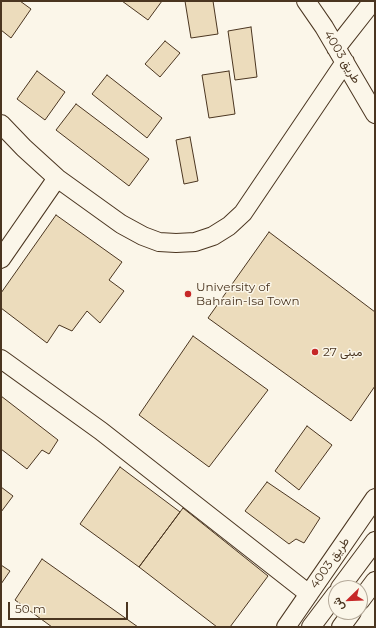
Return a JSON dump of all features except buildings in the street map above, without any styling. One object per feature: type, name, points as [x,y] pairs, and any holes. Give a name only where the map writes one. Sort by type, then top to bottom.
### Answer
[{"type":"lane","name":"طريق 4003","points":[[306,1],[324,27],[375,114]]},
{"type":"lane","points":[[1,124],[24,148],[57,178],[121,224],[142,236],[159,242],[195,242],[213,236],[229,226],[243,213],[374,1]]},
{"type":"lane","points":[[1,259],[57,178]]},
{"type":"lane","points":[[1,359],[101,432],[309,594]]},
{"type":"lane","name":"طريق 4003","points":[[286,627],[375,498]]},
{"type":"lane","points":[[346,580],[375,541]]},
{"type":"lane","points":[[368,590],[375,581]]},
{"type":"lane","points":[[311,627],[328,605]]},
{"type":"place","name":"University of Bahrain-Isa Town","points":[[188,294]]},
{"type":"place","name":"مبنى 27","points":[[315,352]]}]
